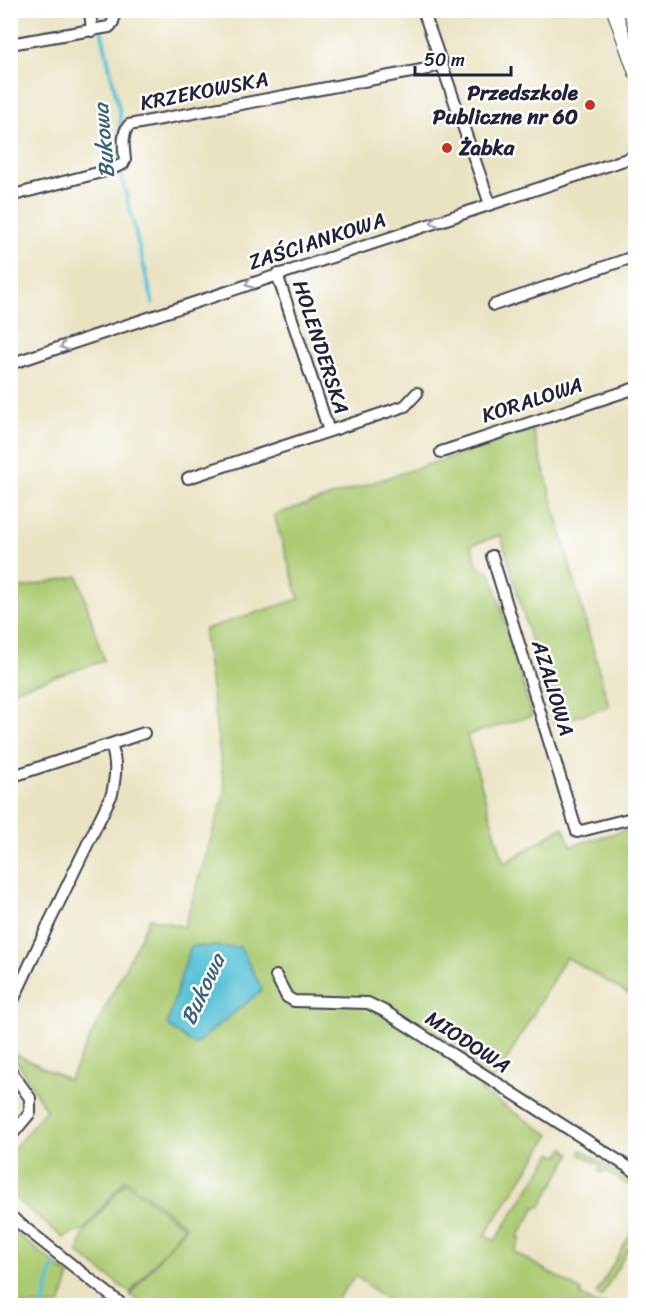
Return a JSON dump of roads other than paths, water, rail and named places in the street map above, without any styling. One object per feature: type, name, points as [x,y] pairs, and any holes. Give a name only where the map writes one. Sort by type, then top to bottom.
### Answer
[{"type":"street","points":[[90,10],[92,31]]},
{"type":"street","points":[[10,44],[109,27],[113,24],[114,10]]},
{"type":"street","points":[[423,10],[490,204]]},
{"type":"street","points":[[614,10],[636,73]]},
{"type":"street","name":"KRZEKOWSKA","points":[[10,196],[109,170],[123,164],[124,133],[129,125],[427,69],[441,64]]},
{"type":"street","name":"ZAŚCIANKOWA","points":[[10,364],[636,156]]},
{"type":"street","points":[[494,304],[636,256]]},
{"type":"street","name":"HOLENDERSKA","points":[[277,274],[329,431]]},
{"type":"street","name":"KORALOWA","points":[[441,452],[636,388]]},
{"type":"street","name":"HOLENDERSKA","points":[[188,478],[405,406],[417,393]]},
{"type":"street","name":"AZALIOWA","points":[[492,556],[577,832],[636,817]]},
{"type":"street","points":[[10,777],[144,733]]},
{"type":"street","points":[[10,1007],[112,794],[116,758],[111,744]]},
{"type":"street","name":"MIODOWA","points":[[276,976],[287,998],[294,1001],[368,1004],[386,1012],[636,1172]]},
{"type":"street","points":[[10,1070],[30,1098],[30,1113],[10,1137]]},
{"type":"street","points":[[10,1216],[124,1305]]},
{"type":"water","points":[[191,946],[240,947],[262,989],[194,1045],[167,1025]]},
{"type":"waterway","name":"Bukowa","points":[[98,10],[120,114],[120,136]]},
{"type":"waterway","name":"Bukowa","points":[[119,149],[119,166],[153,303]]},
{"type":"waterway","name":"Bukowa","points":[[43,1306],[54,1264]]},
{"type":"place","name":"Przedszkole Publiczne nr 60","points":[[590,105]]},
{"type":"place","name":"Żabka","points":[[447,148]]}]
